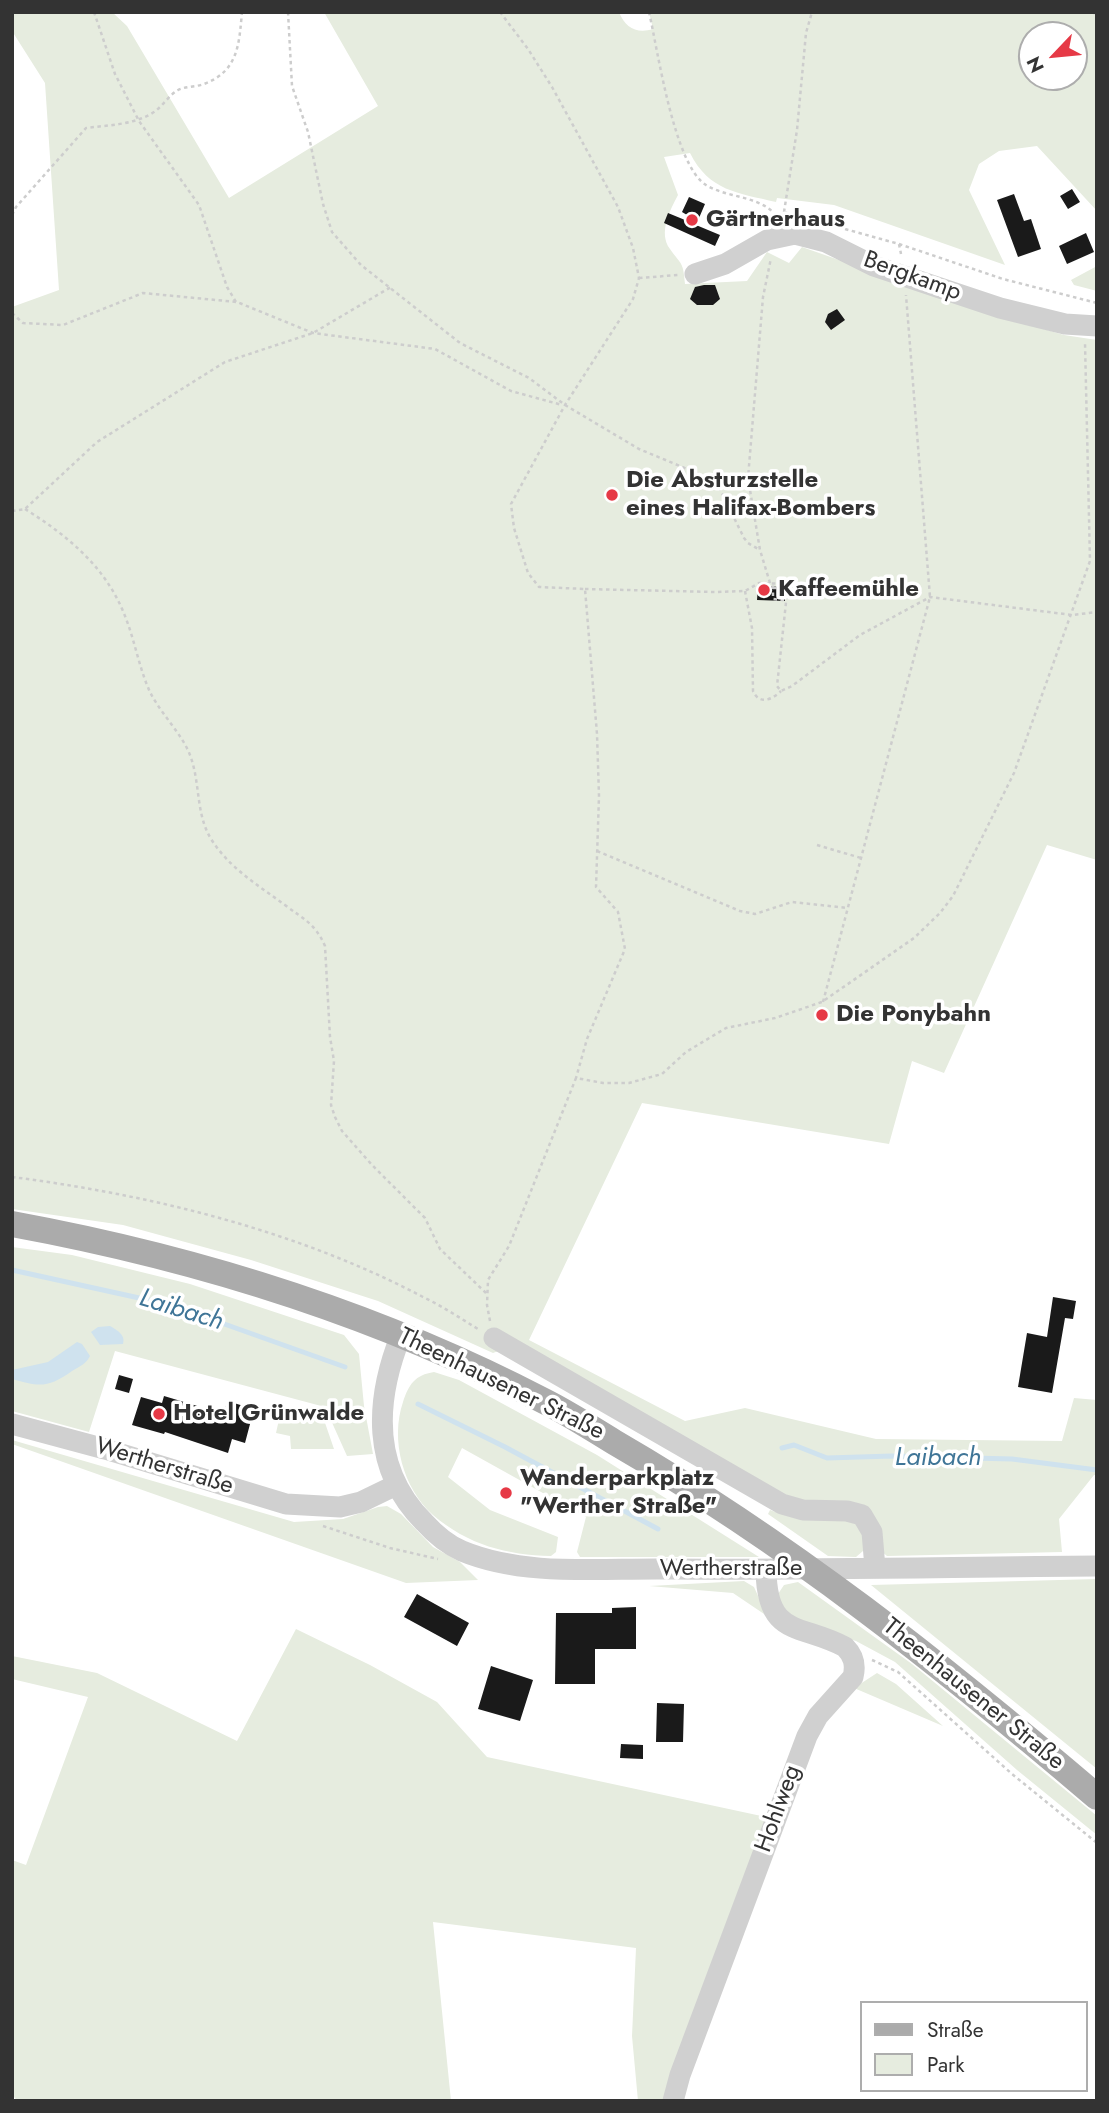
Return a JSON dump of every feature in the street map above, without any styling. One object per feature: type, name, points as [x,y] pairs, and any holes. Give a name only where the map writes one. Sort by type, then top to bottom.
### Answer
[{"type":"main road","name":"Theenhausener Straße","points":[[12,1224],[94,1239],[190,1263],[322,1304],[401,1335],[545,1402],[679,1479],[871,1611],[973,1691],[1097,1797]]},
{"type":"street","name":"Bergkamp","points":[[695,274],[725,264],[775,237],[795,233],[904,277],[1000,308],[1065,324],[1090,326]]},
{"type":"street","name":"Wertherstraße","points":[[401,1335],[392,1357],[382,1410],[382,1435],[396,1485],[410,1508],[434,1532],[459,1550],[496,1562],[539,1568],[766,1570],[1097,1566]]},
{"type":"street","points":[[494,1338],[782,1504],[803,1510],[847,1511],[862,1515],[872,1532],[875,1567]]},
{"type":"street","name":"Wertherstraße","points":[[12,1424],[106,1448],[286,1504],[320,1508],[340,1507],[361,1502],[396,1485]]},
{"type":"street","points":[[766,1570],[768,1596],[778,1617],[800,1632],[845,1647],[854,1660]]},
{"type":"street","name":"Hohlweg","points":[[673,2101],[807,1736],[818,1716],[853,1676],[854,1660]]},
{"type":"path","points":[[94,12],[115,74],[139,121],[199,205],[227,287],[237,303]]},
{"type":"path","points":[[12,215],[16,207],[86,128],[139,121],[176,92],[214,79],[231,64],[238,50],[242,12]]},
{"type":"path","points":[[288,12],[292,86],[308,132],[323,204],[332,232],[361,265],[460,343],[529,378],[565,405],[639,449],[716,481],[748,478]]},
{"type":"path","points":[[649,12],[679,140],[694,174],[704,184],[717,190],[760,202],[778,216],[784,212],[790,181],[806,33],[812,12]]},
{"type":"path","points":[[1091,12],[1097,15]]},
{"type":"path","points":[[502,13],[552,87],[618,207],[639,278],[633,299],[565,405],[511,504],[514,528],[528,573],[538,587],[585,589],[715,592],[745,591],[759,583],[788,584],[777,686],[781,691]]},
{"type":"path","points":[[772,585],[760,550],[748,478],[761,309],[775,237]]},
{"type":"path","points":[[899,244],[1003,279],[1097,303]]},
{"type":"path","points":[[639,278],[695,274]]},
{"type":"path","points":[[822,1002],[930,597],[904,277]]},
{"type":"path","points":[[25,509],[97,442],[225,362],[313,333],[391,287]]},
{"type":"path","points":[[12,313],[23,323],[63,325],[143,293],[237,303],[313,333],[435,349],[511,391],[565,405]]},
{"type":"path","points":[[576,1078],[603,1083],[629,1083],[662,1074],[686,1052],[726,1028],[775,1018],[822,1002],[914,938],[953,896],[1014,773],[1090,561],[1090,326]]},
{"type":"path","points":[[716,481],[744,538],[760,550]]},
{"type":"path","points":[[12,510],[25,509],[55,527],[80,548],[116,596],[151,692],[165,718],[190,753],[202,819],[212,841],[223,856],[242,873],[308,920],[325,946],[330,1037],[334,1061],[331,1105],[342,1131],[425,1218],[440,1249],[486,1293]]},
{"type":"path","points":[[494,1338],[486,1293],[488,1280],[509,1246],[576,1078],[587,1039],[625,949],[618,912],[596,887],[599,796],[597,734],[585,589]]},
{"type":"path","points":[[745,591],[752,628],[753,691],[763,701],[792,686],[860,635],[930,597],[1072,615],[1097,612]]},
{"type":"path","points":[[817,845],[861,858]]},
{"type":"path","points":[[597,851],[740,911],[755,914],[792,902],[848,908]]},
{"type":"path","points":[[12,1177],[130,1198],[257,1230],[374,1274],[424,1297],[494,1338]]},
{"type":"path","points":[[312,1522],[390,1548],[438,1559]]},
{"type":"path","points":[[854,1660],[870,1658],[898,1672],[1012,1774],[1097,1843]]},
{"type":"green space","points":[[12,12],[112,12],[127,26],[229,198],[378,106],[324,12],[619,12],[628,26],[642,31],[653,29],[649,12],[1097,12],[1097,211],[1037,146],[999,151],[979,164],[969,190],[1005,265],[834,205],[777,198],[776,202],[737,193],[706,175],[690,153],[664,157],[678,195],[666,222],[665,236],[670,249],[683,267],[685,284],[747,281],[767,252],[789,263],[802,247],[996,315],[1064,335],[1097,340],[1097,860],[1047,845],[944,1073],[912,1061],[889,1144],[642,1103],[529,1340],[685,1421],[745,1408],[876,1439],[1062,1441],[1074,1398],[1097,1400],[1097,1475],[1094,1475],[1059,1519],[1062,1552],[887,1556],[881,1551],[877,1529],[807,1502],[778,1495],[520,1343],[493,1353],[378,1301],[251,1260],[123,1225],[12,1209],[12,307],[59,290],[45,83],[12,31]]},
{"type":"green space","points":[[1097,266],[1097,291],[1074,285],[1071,280]]},
{"type":"green space","points":[[12,1247],[72,1255],[190,1284],[344,1335],[359,1354],[364,1406],[373,1454],[347,1456],[325,1407],[115,1351],[89,1432],[12,1411]]},
{"type":"green space","points":[[434,1372],[459,1380],[597,1455],[759,1557],[580,1557],[577,1552],[586,1517],[462,1448],[448,1477],[490,1510],[558,1537],[556,1552],[551,1556],[504,1550],[460,1534],[433,1515],[423,1504],[407,1477],[399,1447],[399,1417],[408,1390],[417,1378]]},
{"type":"green space","points":[[297,1410],[323,1417],[334,1449],[291,1449],[290,1436],[276,1433],[280,1415]]},
{"type":"green space","points":[[12,1440],[294,1522],[343,1519],[387,1506],[401,1514],[433,1547],[460,1562],[478,1580],[406,1583],[12,1444]]},
{"type":"green space","points":[[770,1510],[781,1514],[847,1517],[865,1530],[863,1551],[856,1557],[828,1556],[768,1514]]},
{"type":"green space","points":[[1097,1579],[1097,1769],[871,1585]]},
{"type":"green space","points":[[744,1581],[754,1587],[767,1616],[733,1593],[649,1586]]},
{"type":"green space","points":[[798,1582],[912,1664],[1097,1816],[1097,1835],[1017,1770],[895,1662],[856,1641],[791,1621],[776,1597],[784,1585]]},
{"type":"green space","points":[[296,1629],[437,1702],[487,1757],[766,1817],[665,2101],[638,2101],[632,2036],[636,1948],[433,1922],[451,2101],[17,2101],[12,2094],[12,1860],[26,1865],[88,1697],[12,1679],[12,1656],[97,1673],[237,1741]]},
{"type":"green space","points":[[877,1673],[896,1684],[943,1726],[854,1688]]},
{"type":"water","points":[[110,1326],[122,1335],[123,1344],[100,1345],[91,1332],[98,1327]]},
{"type":"water","points":[[77,1342],[82,1344],[90,1356],[64,1377],[44,1384],[30,1384],[12,1379],[12,1370],[48,1362]]},
{"type":"building","points":[[1072,189],[1080,202],[1068,209],[1060,196]]},
{"type":"building","points":[[1014,194],[1024,221],[1031,219],[1041,249],[1018,257],[997,200]]},
{"type":"building","name":"Gärtnerhaus","points":[[689,197],[705,204],[696,225],[720,235],[715,246],[664,223],[668,213],[685,220],[687,215],[682,212]]},
{"type":"building","points":[[1086,233],[1094,252],[1067,264],[1059,246]]},
{"type":"building","points":[[715,285],[720,299],[713,305],[697,305],[690,299],[695,287]]},
{"type":"building","points":[[837,309],[845,320],[831,330],[825,322],[828,314]]},
{"type":"building","points":[[758,586],[785,587],[785,601],[757,600]]},
{"type":"building","points":[[1053,1297],[1076,1301],[1073,1319],[1065,1318],[1052,1393],[1018,1387],[1027,1333],[1047,1337]]},
{"type":"building","points":[[119,1375],[133,1379],[129,1393],[115,1389]]},
{"type":"building","points":[[164,1396],[224,1414],[227,1401],[254,1409],[245,1443],[232,1439],[228,1453],[165,1432],[164,1434],[132,1425],[141,1397],[162,1403]]},
{"type":"building","points":[[417,1594],[469,1623],[457,1646],[404,1617]]},
{"type":"building","points":[[636,1607],[636,1649],[595,1649],[595,1684],[555,1684],[556,1613],[612,1613],[612,1608]]},
{"type":"building","points":[[491,1666],[533,1680],[520,1721],[478,1709]]},
{"type":"building","points":[[657,1703],[684,1704],[683,1742],[656,1742]]},
{"type":"building","points":[[621,1744],[643,1745],[643,1759],[620,1758]]},
{"type":"waterway","name":"Laibach","points":[[12,1270],[171,1305],[345,1367]]},
{"type":"waterway","name":"Laibach","points":[[418,1404],[658,1529]]},
{"type":"waterway","name":"Laibach","points":[[782,1448],[794,1445],[827,1458],[892,1456],[1012,1459],[1097,1470]]},
{"type":"place","name":"Gärtnerhaus","points":[[692,220]]},
{"type":"place","name":"Die Absturzstelle eines Halifax-Bombers","points":[[612,495]]},
{"type":"place","name":"Kaffeemühle","points":[[764,590]]},
{"type":"place","name":"Die Ponybahn","points":[[822,1015]]},
{"type":"place","name":"Hotel Grünwalde","points":[[159,1414]]},
{"type":"place","name":"Wanderparkplatz \"Werther Straße\"","points":[[506,1493]]}]
